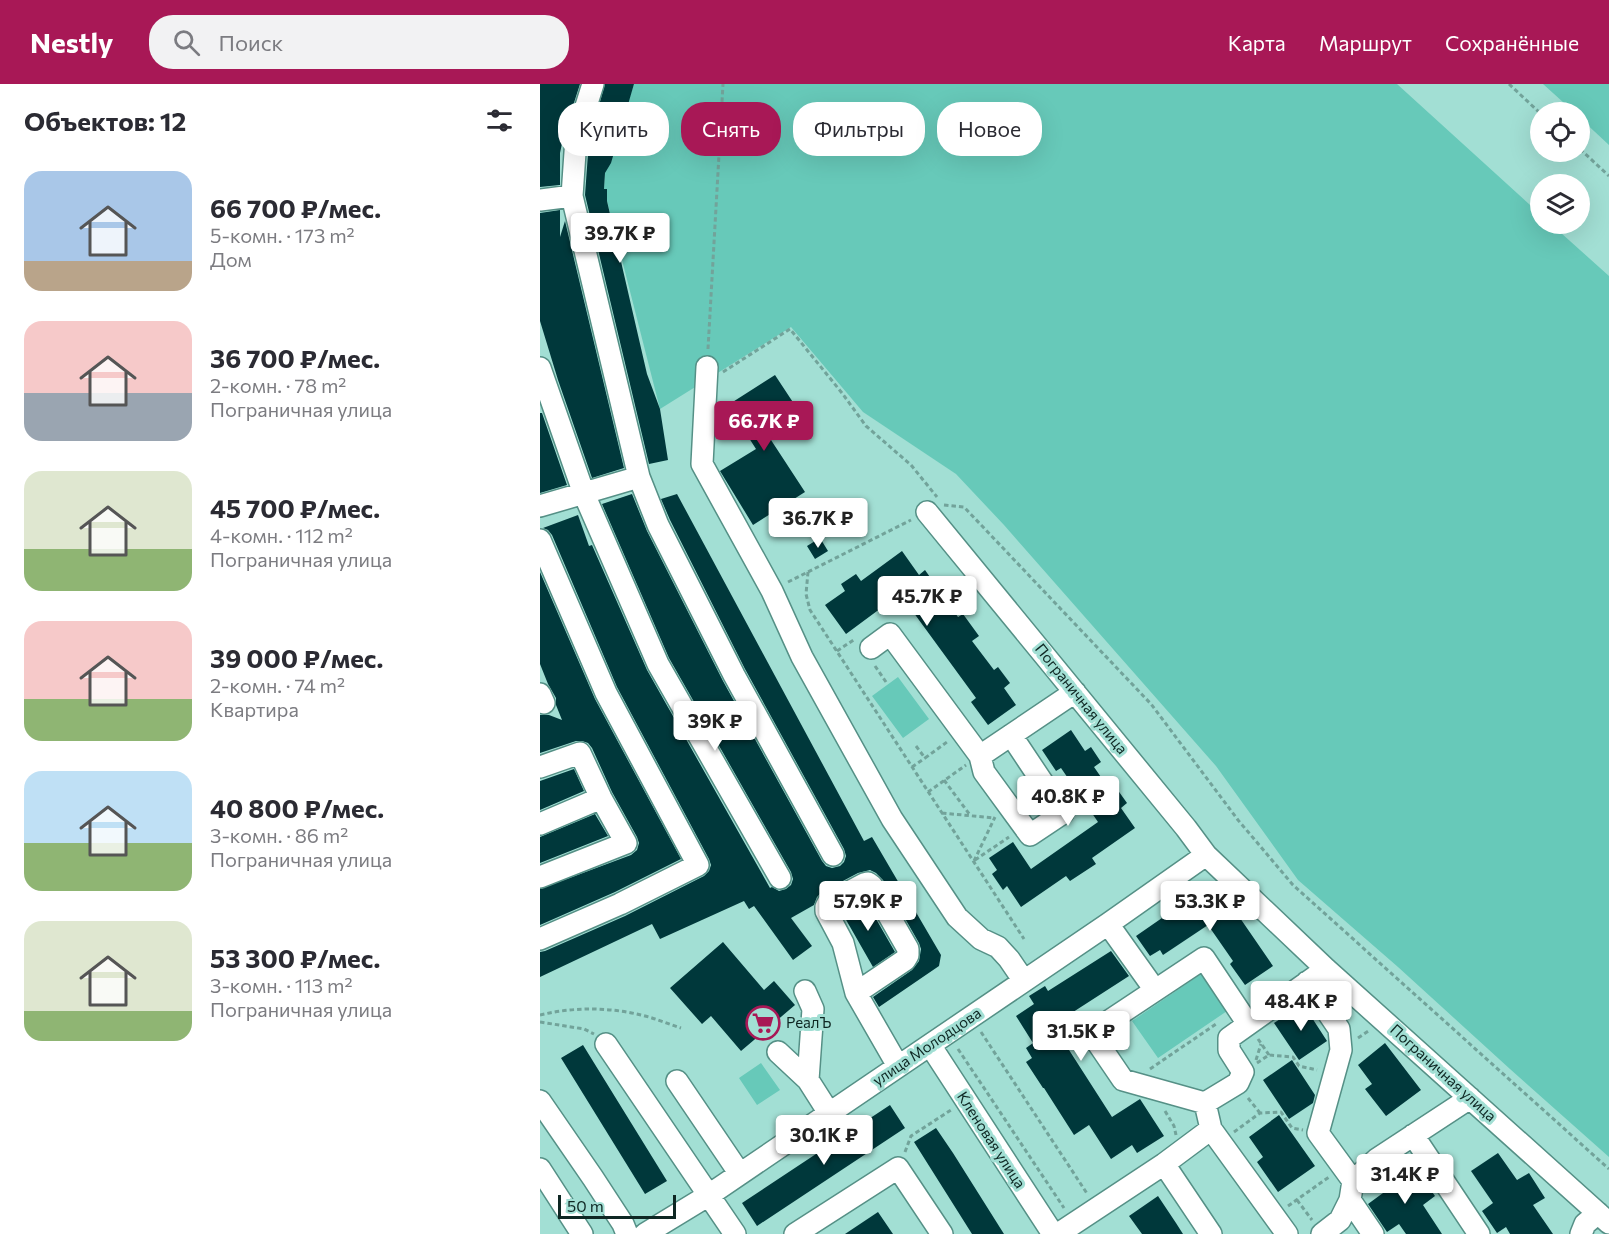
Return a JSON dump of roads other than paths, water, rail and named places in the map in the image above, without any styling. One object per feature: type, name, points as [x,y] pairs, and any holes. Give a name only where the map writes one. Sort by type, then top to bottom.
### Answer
[{"type":"street","points":[[593,84],[576,138],[572,196],[639,477],[658,525],[734,675],[833,855]]},
{"type":"street","points":[[540,200],[572,196]]},
{"type":"street","points":[[540,368],[584,494],[658,664],[780,878]]},
{"type":"street","points":[[706,375],[702,464],[772,591],[802,657],[892,819],[957,917],[981,939],[998,947],[1024,981]]},
{"type":"street","points":[[540,506],[639,477]]},
{"type":"street","name":"Пограничная улица","points":[[932,505],[1076,692],[1206,855],[1326,969],[1603,1218]]},
{"type":"street","points":[[540,540],[606,693],[698,865],[620,904],[540,939]]},
{"type":"street","points":[[863,643],[890,634],[980,756],[984,772],[1030,835],[1063,813],[1011,735]]},
{"type":"street","points":[[980,756],[1076,692]]},
{"type":"street","points":[[540,767],[580,753],[626,843],[540,877]]},
{"type":"street","points":[[540,824],[601,798]]},
{"type":"street","name":"улица Молодцова","points":[[645,1234],[709,1195],[1206,855]]},
{"type":"street","points":[[856,993],[905,960],[908,955],[908,949],[872,886],[868,883],[828,903],[826,911],[843,943],[856,993],[898,1066]]},
{"type":"street","points":[[1108,924],[1155,990]]},
{"type":"street","points":[[1243,1016],[1204,958],[1091,1033],[1123,1080],[1205,1103],[1238,1083],[1243,1072],[1229,1050],[1229,1038],[1243,1016],[1307,982],[1326,969]]},
{"type":"street","points":[[1307,982],[1339,1029],[1341,1050],[1318,1133],[1349,1183],[1373,1234]]},
{"type":"street","points":[[805,991],[813,1009],[814,1021],[808,1080]]},
{"type":"street","points":[[606,1044],[735,1234]]},
{"type":"street","name":"Кленовая улица","points":[[930,1045],[1053,1234]]},
{"type":"street","points":[[778,1052],[808,1080],[829,1113]]},
{"type":"street","points":[[677,1081],[740,1174]]},
{"type":"street","points":[[1322,1234],[1340,1220],[1349,1183],[1377,1159],[1470,1098]]},
{"type":"street","points":[[540,1101],[605,1197],[627,1234]]},
{"type":"street","points":[[1205,1103],[1215,1135],[1287,1234]]},
{"type":"street","points":[[1067,1229],[1168,1160],[1215,1135]]},
{"type":"street","points":[[1413,1135],[1479,1234]]},
{"type":"street","points":[[1168,1160],[1211,1234]]},
{"type":"street","points":[[795,1234],[898,1168],[942,1234]]},
{"type":"street","points":[[540,1169],[582,1234]]},
{"type":"street","points":[[1581,1234],[1585,1224],[1603,1218]]},
{"type":"place","name":"РеалЪ","points":[[763,1023]]}]
